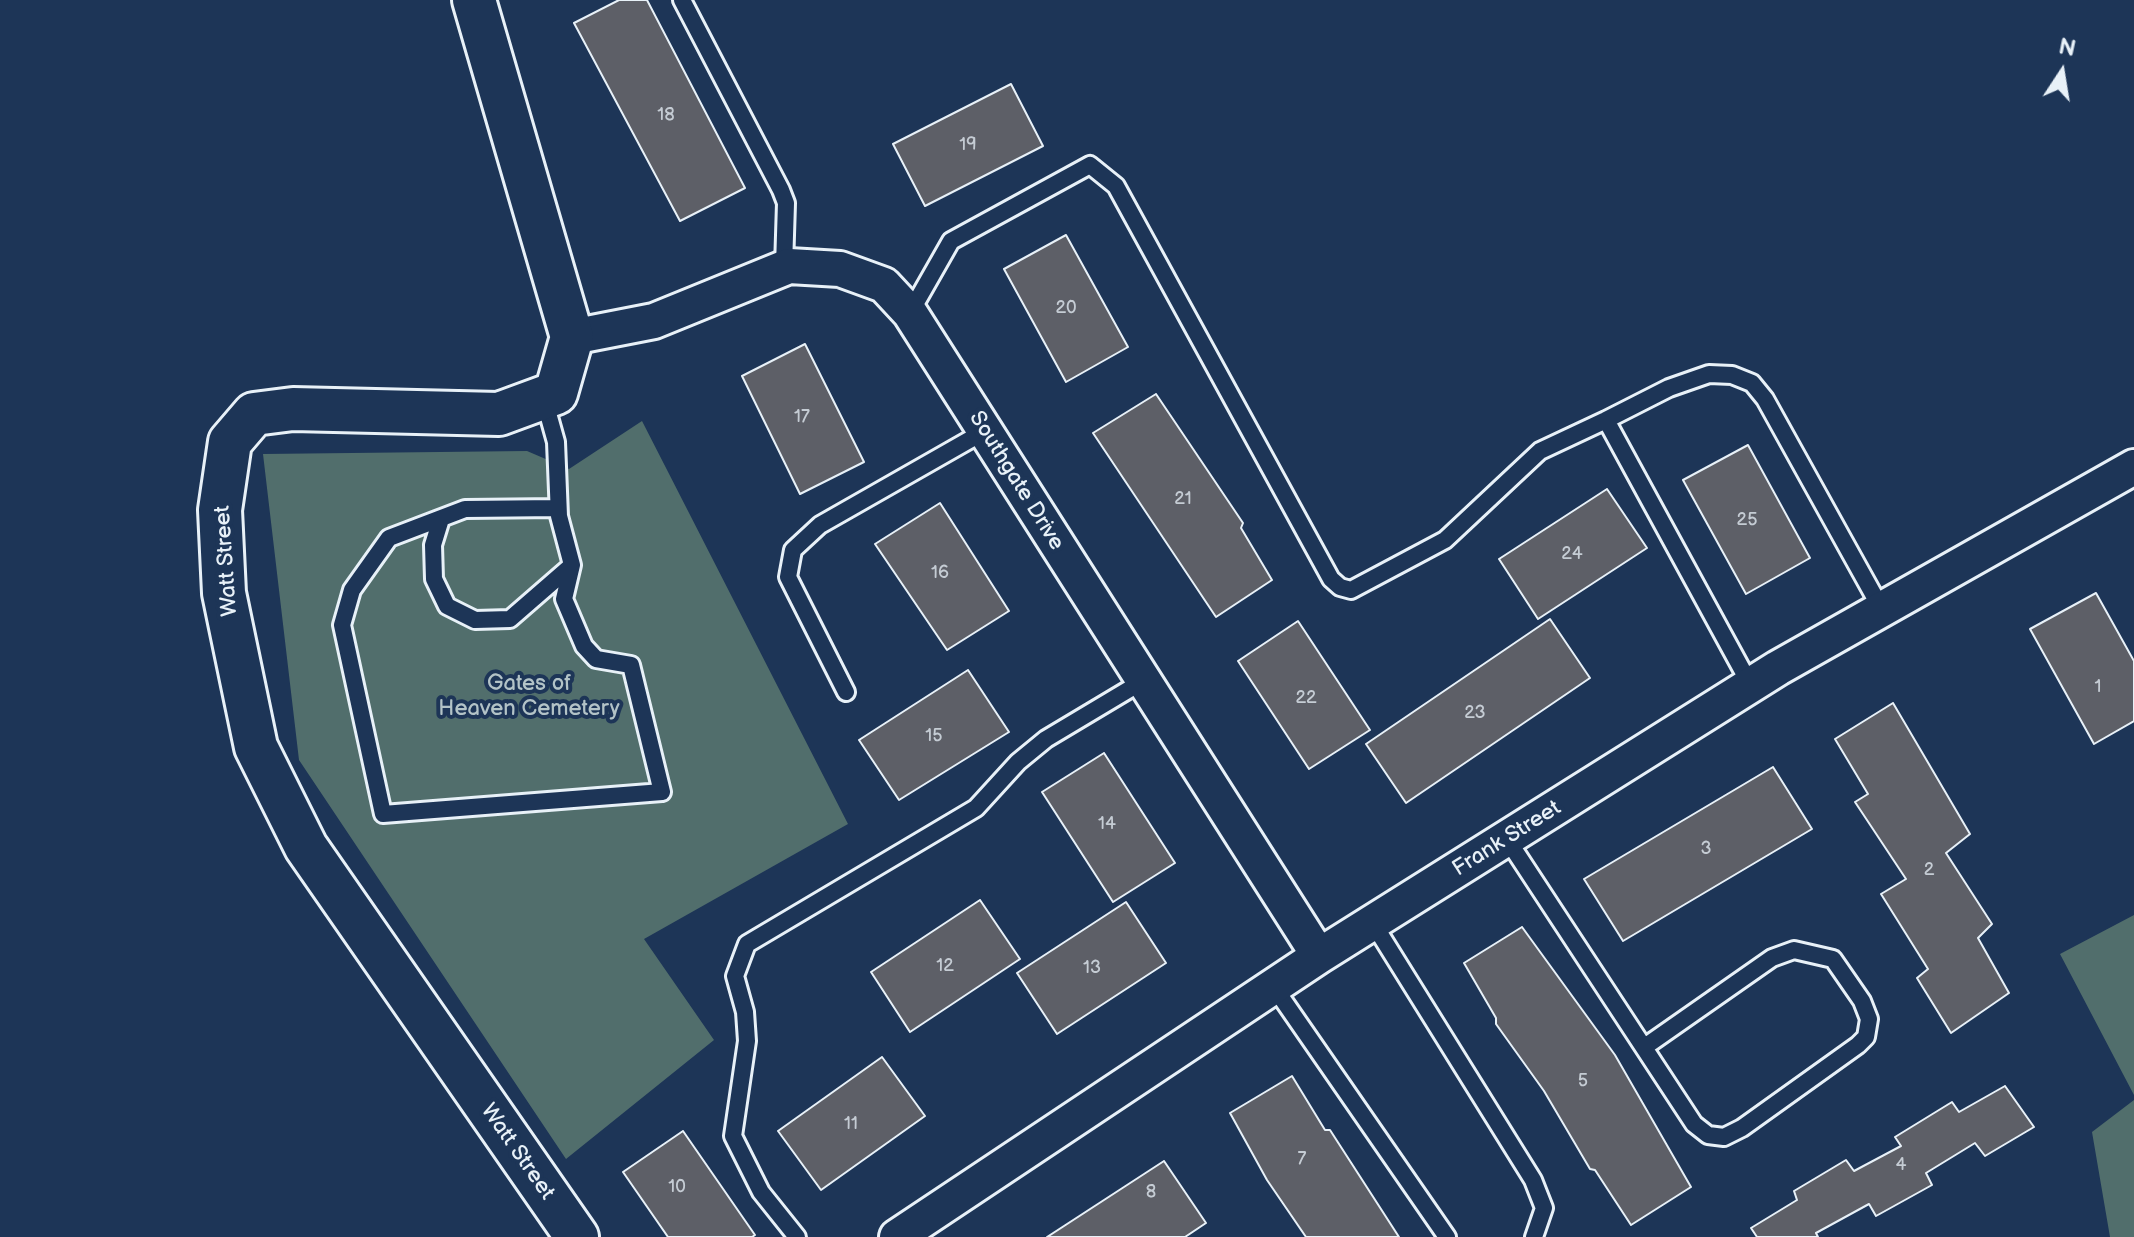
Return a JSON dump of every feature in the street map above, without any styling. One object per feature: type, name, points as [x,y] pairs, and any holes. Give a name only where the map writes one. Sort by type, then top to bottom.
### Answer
[{"type":"street","points":[[474,0],[572,337],[556,393],[543,397]]},
{"type":"street","name":"Southgate Drive","points":[[572,337],[654,321],[784,267],[840,269],[884,285],[910,313],[1319,956]]},
{"type":"street","name":"Watt Street","points":[[543,397],[499,414],[293,409],[254,414],[230,442],[220,510],[224,593],[256,747],[306,847],[577,1237]]},
{"type":"street","name":"Frank Street","points":[[897,1237],[1319,956],[1751,686],[2134,467]]},
{"type":"lane","points":[[682,0],[786,203],[784,267]]},
{"type":"lane","points":[[910,313],[951,241],[1090,165],[1116,186],[1331,579],[1340,587],[1351,590],[1445,540],[1540,451],[1669,388],[1709,374],[1732,375],[1752,383],[1765,399],[1882,610]]},
{"type":"lane","points":[[543,397],[556,442],[558,508],[572,565],[564,599],[584,646],[596,659],[631,665],[662,792],[383,814],[342,625],[352,590],[389,538],[465,509],[558,508]]},
{"type":"lane","points":[[1606,420],[1751,686]]},
{"type":"lane","points":[[846,692],[788,577],[793,550],[820,525],[985,431]]},
{"type":"lane","points":[[441,519],[433,545],[434,579],[447,606],[475,620],[510,619],[572,565]]},
{"type":"lane","points":[[797,1237],[761,1192],[733,1136],[747,1041],[745,1012],[735,976],[747,944],[976,808],[1018,762],[1046,739],[1143,681]]},
{"type":"lane","points":[[1507,839],[1646,1046],[1694,1124],[1708,1135],[1724,1137],[1742,1128],[1858,1045],[1866,1037],[1869,1019],[1862,1001],[1833,959],[1794,950],[1772,958],[1646,1046]]},
{"type":"lane","points":[[1373,923],[1533,1180],[1544,1208],[1534,1237]]},
{"type":"lane","points":[[1274,987],[1447,1237]]},
{"type":"green space","name":"Gates of Heaven Cemetery","points":[[642,421],[848,824],[644,939],[714,1040],[566,1159],[299,760],[263,454],[527,451],[569,469]]},
{"type":"green space","points":[[2134,915],[2134,1095],[2060,954]]},
{"type":"green space","points":[[2134,1100],[2134,1237],[2110,1237],[2092,1132]]},
{"type":"building","points":[[619,0],[647,0],[745,188],[680,221],[574,23]]},
{"type":"building","points":[[1011,84],[1043,146],[925,206],[893,144]]},
{"type":"building","points":[[1066,235],[1128,347],[1066,382],[1004,269]]},
{"type":"building","points":[[805,344],[864,462],[800,494],[742,376]]},
{"type":"building","points":[[1156,394],[1243,523],[1241,528],[1272,580],[1216,617],[1093,433]]},
{"type":"building","points":[[1748,445],[1810,558],[1746,594],[1683,480]]},
{"type":"building","points":[[1607,489],[1647,548],[1538,619],[1499,559]]},
{"type":"building","points":[[940,503],[1009,611],[947,650],[875,544]]},
{"type":"building","points":[[2096,593],[2134,661],[2134,721],[2094,744],[2030,629]]},
{"type":"building","points":[[1550,619],[1590,678],[1406,803],[1366,744]]},
{"type":"building","points":[[1298,621],[1370,730],[1309,769],[1238,661]]},
{"type":"building","points":[[968,670],[1009,732],[899,800],[859,740]]},
{"type":"building","points":[[1893,703],[1970,834],[1946,853],[1992,924],[1978,938],[2009,993],[1951,1033],[1917,978],[1928,969],[1881,894],[1906,879],[1855,802],[1868,794],[1835,739]]},
{"type":"building","points":[[1104,753],[1175,863],[1113,902],[1042,792]]},
{"type":"building","points":[[1773,767],[1812,829],[1623,941],[1584,879]]},
{"type":"building","points":[[980,900],[1020,959],[910,1032],[871,972]]},
{"type":"building","points":[[1126,902],[1166,963],[1057,1034],[1017,973]]},
{"type":"building","points":[[1522,927],[1615,1055],[1691,1187],[1631,1225],[1595,1170],[1590,1169],[1544,1091],[1496,1024],[1496,1018],[1464,963]]},
{"type":"building","points":[[882,1057],[925,1116],[821,1190],[778,1131]]},
{"type":"building","points":[[1292,1076],[1325,1130],[1330,1130],[1399,1237],[1306,1237],[1267,1180],[1230,1113]]},
{"type":"building","points":[[2005,1086],[2034,1127],[1985,1156],[1975,1143],[1926,1173],[1932,1185],[1876,1216],[1869,1204],[1816,1233],[1818,1237],[1757,1237],[1751,1228],[1797,1200],[1794,1191],[1846,1160],[1854,1171],[1901,1146],[1895,1137],[1952,1102],[1959,1112]]},
{"type":"building","points":[[683,1131],[755,1235],[668,1237],[623,1172]]},
{"type":"building","points":[[1164,1161],[1206,1223],[1185,1237],[1047,1237]]}]
